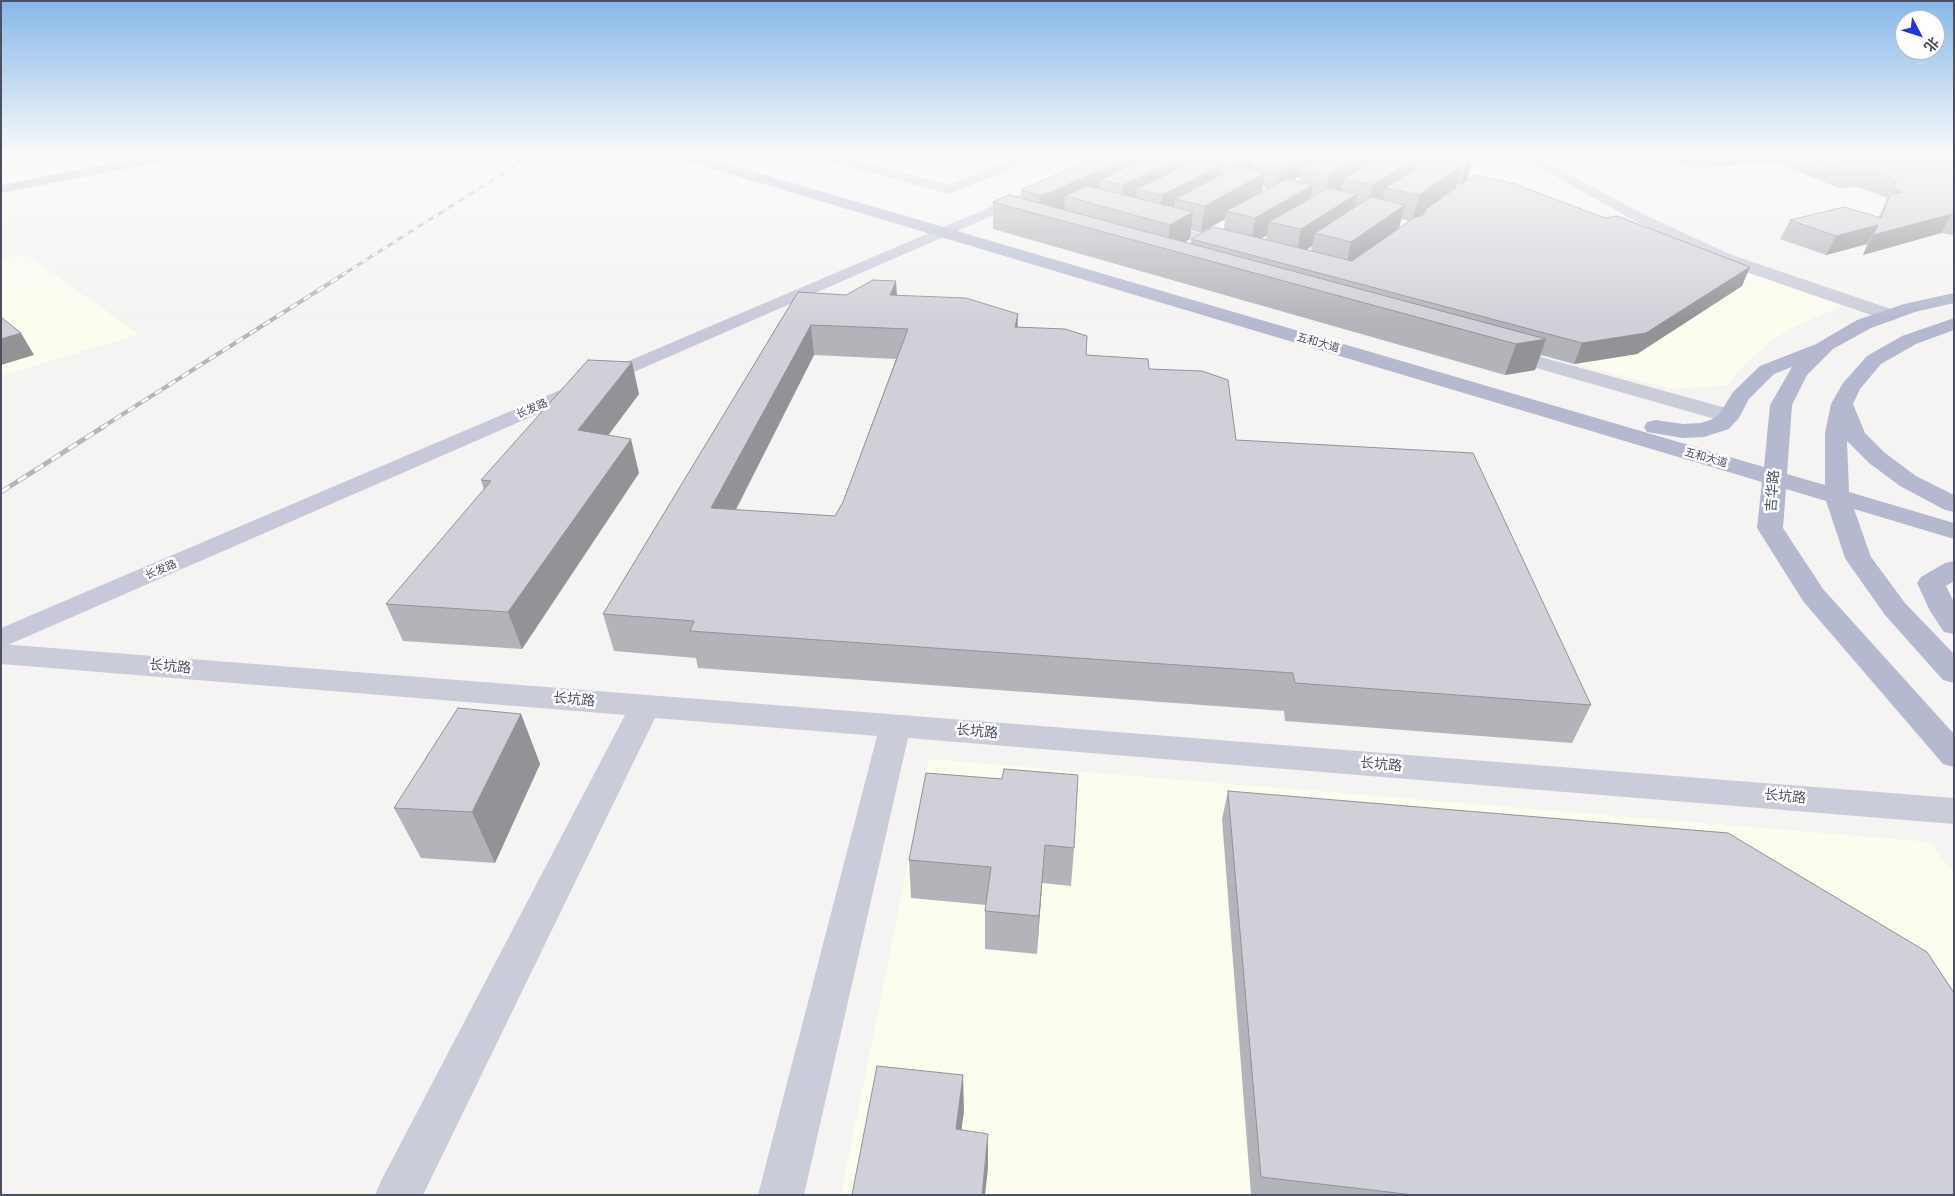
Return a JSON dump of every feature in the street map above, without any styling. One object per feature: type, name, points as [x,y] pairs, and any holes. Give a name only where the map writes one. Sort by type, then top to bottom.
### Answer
[{"type":"main road","name":"五和大道","points":[[886,211],[1655,427],[1774,470]]},
{"type":"main road","name":"五和大道","points":[[895,211],[1774,470],[1837,488],[1954,514]]},
{"type":"main road","name":"吉华路","points":[[1954,298],[1910,308],[1864,324],[1826,345],[1798,372],[1781,405],[1770,528],[1813,595],[1954,755]]},
{"type":"main road","points":[[1954,324],[1910,340],[1874,360],[1850,387],[1842,404],[1836,433],[1837,488],[1858,558],[1895,609],[1954,673]]},
{"type":"main road","points":[[1655,427],[1683,431],[1704,430],[1721,424],[1730,416],[1740,396],[1767,370],[1826,345]]},
{"type":"main road","points":[[1842,404],[1855,436],[1876,458],[1908,481],[1954,505]]},
{"type":"main road","name":"五和大道","points":[[1837,488],[1954,530]]},
{"type":"main road","points":[[1954,569],[1932,583],[1944,612],[1954,625]]},
{"type":"street","name":"长发路","points":[[1,640],[950,228],[1003,211]]},
{"type":"street","points":[[1626,211],[1726,259],[1890,316]]},
{"type":"street","points":[[1184,251],[1206,238],[1224,236]]},
{"type":"street","points":[[1483,347],[1730,416]]},
{"type":"street","name":"长坑路","points":[[1,654],[1954,811]]},
{"type":"street","points":[[398,1195],[644,706]]},
{"type":"street","points":[[781,1195],[895,726]]},
{"type":"lane","points":[[1169,222],[1160,226],[1206,238]]},
{"type":"shaded area","points":[[1630,220],[1659,236],[1716,261],[1841,306],[1792,328],[1771,341],[1740,369],[1728,385],[1671,389],[1381,311],[1474,243]]},
{"type":"shaded area","points":[[25,254],[139,334],[1,376],[1,260]]},
{"type":"shaded area","points":[[929,759],[1930,842],[1954,874],[1954,1195],[841,1195]]},
{"type":"building","points":[[1025,211],[1068,211],[1546,339],[1516,344]]},
{"type":"building","points":[[1119,211],[1193,212],[1170,225]]},
{"type":"building","points":[[1226,211],[1268,211],[1255,218]]},
{"type":"building","points":[[1288,211],[1330,211],[1301,229],[1269,222]]},
{"type":"building","points":[[1350,211],[1397,211],[1351,242],[1315,233]]},
{"type":"building","points":[[1425,211],[1586,211],[1605,218],[1617,216],[1750,267],[1646,333],[1582,343],[1191,239],[1214,227],[1352,261],[1415,217],[1423,215]]},
{"type":"building","points":[[1828,211],[1857,211],[1881,218],[1884,211],[1954,211],[1954,214],[1873,235],[1878,225],[1836,236],[1790,220]]},
{"type":"building","points":[[873,280],[896,281],[890,295],[966,298],[1018,314],[1015,327],[1065,329],[1087,336],[1086,355],[1148,359],[1149,369],[1202,371],[1228,380],[1236,440],[1473,453],[1591,705],[1295,683],[1293,673],[690,631],[694,621],[603,614],[798,292],[846,295]],"holes":[[[811,325],[908,329],[843,502],[835,516],[711,508]]]},
{"type":"building","points":[[1,317],[21,333],[1,339]]},
{"type":"building","points":[[588,360],[632,362],[578,430],[631,439],[508,612],[386,604],[491,481],[481,480]]},
{"type":"building","points":[[458,708],[521,714],[472,812],[394,808]]},
{"type":"building","points":[[1004,769],[1078,775],[1074,848],[1045,845],[1039,916],[985,911],[991,867],[909,860],[926,773],[1002,779]]},
{"type":"building","points":[[1228,791],[1728,833],[1927,952],[1954,993],[1954,1195],[1414,1195],[1261,1177]]},
{"type":"building","points":[[877,1066],[963,1075],[956,1129],[988,1134],[982,1195],[852,1195]]},
{"type":"railway","points":[[342,275],[444,211]]},
{"type":"railway","points":[[101,428],[344,274]]},
{"type":"railway","points":[[1,492],[103,427]]}]
